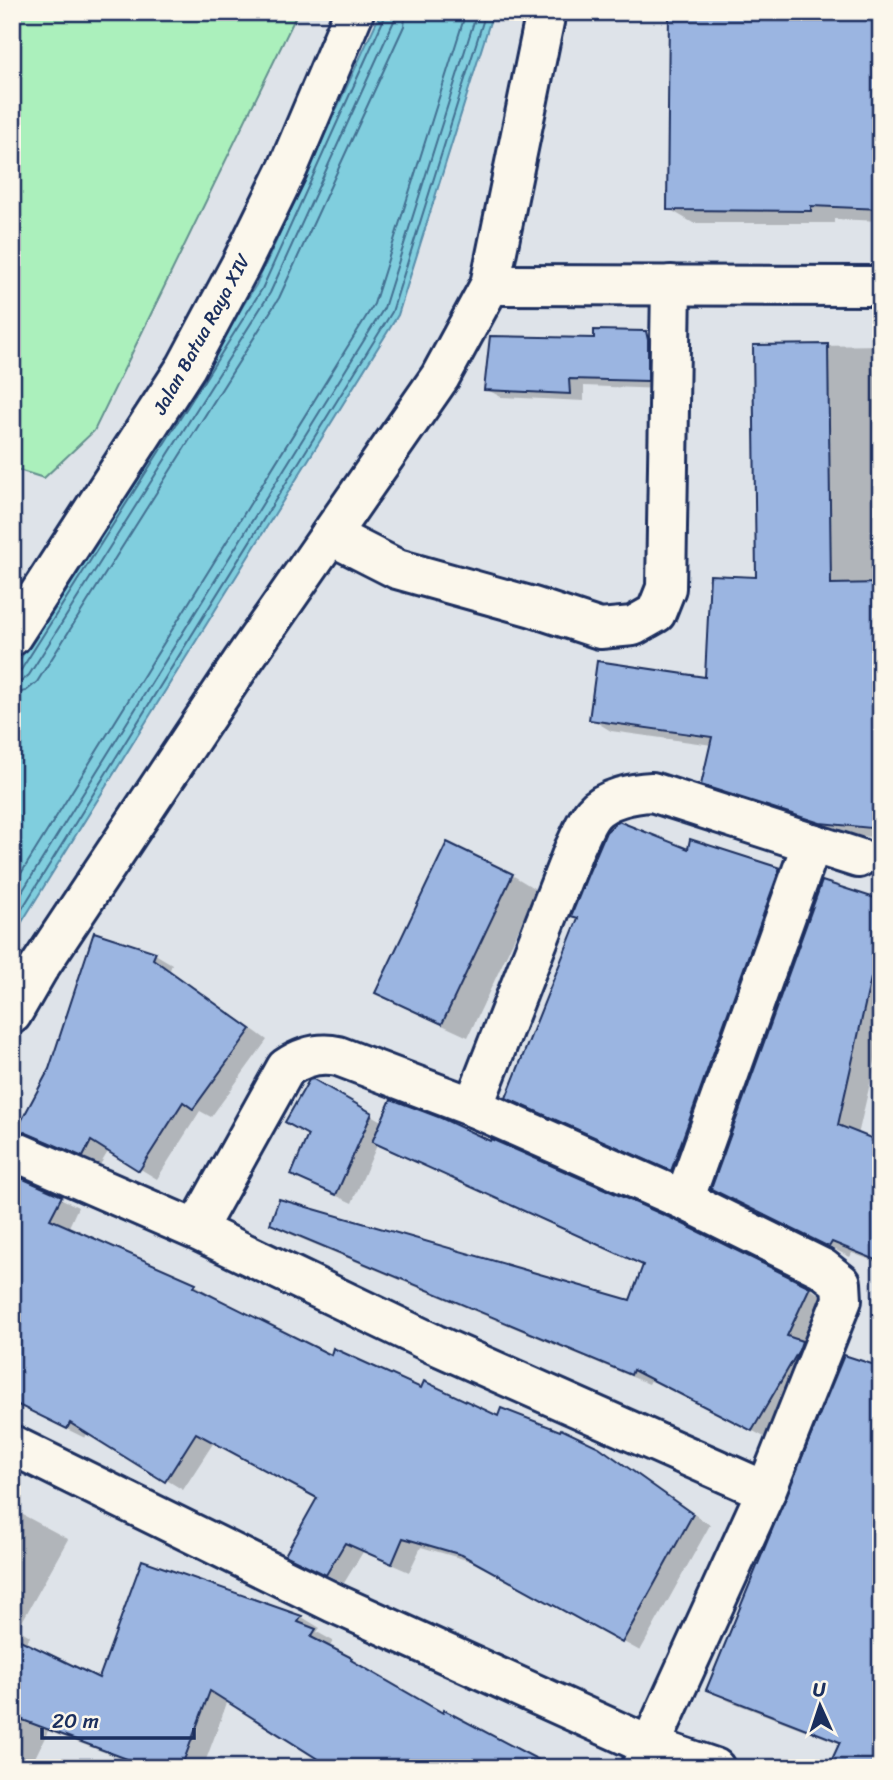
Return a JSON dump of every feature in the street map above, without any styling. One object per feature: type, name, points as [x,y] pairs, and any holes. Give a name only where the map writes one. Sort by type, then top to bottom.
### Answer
[{"type":"street","name":"Jalan Batua Raya XIV","points":[[12,636],[186,367],[242,264],[288,168],[354,12]]},
{"type":"street","points":[[12,1014],[38,969],[242,662],[440,377],[490,285],[546,12]]},
{"type":"street","points":[[490,285],[881,286]]},
{"type":"street","points":[[330,535],[397,569],[533,607],[600,629],[633,626],[656,613],[666,588],[671,285]]},
{"type":"street","points":[[473,1107],[574,849],[592,814],[601,806],[638,793],[652,792],[858,858]]},
{"type":"street","points":[[684,1200],[812,843]]},
{"type":"street","points":[[196,1230],[286,1068],[302,1058],[327,1054],[473,1107],[684,1200],[822,1268],[841,1283],[842,1300],[766,1491],[645,1757]]},
{"type":"street","points":[[12,1150],[196,1230],[434,1344],[766,1491]]},
{"type":"street","points":[[12,1445],[645,1757],[715,1768]]},
{"type":"green space","points":[[12,12],[298,12],[94,431],[44,478],[12,468]]},
{"type":"water","points":[[381,12],[493,12],[398,315],[12,938],[12,672],[256,285]]},
{"type":"building","points":[[669,12],[881,12],[881,209],[811,206],[811,211],[667,210]]},
{"type":"building","points":[[594,330],[646,331],[648,381],[569,379],[570,394],[484,390],[490,336],[594,338]]},
{"type":"building","points":[[828,344],[831,584],[881,583],[881,829],[820,823],[701,785],[712,737],[589,720],[597,661],[705,677],[710,575],[756,577],[753,345]]},
{"type":"building","points":[[618,821],[688,849],[690,839],[780,868],[671,1171],[506,1098],[578,918],[571,916],[606,832]]},
{"type":"building","points":[[447,842],[513,874],[442,1024],[375,993]]},
{"type":"building","points":[[822,881],[881,900],[881,949],[873,979],[871,978],[838,1125],[881,1142],[881,1262],[832,1242],[829,1247],[711,1189]]},
{"type":"building","points":[[94,932],[156,952],[153,959],[251,1029],[193,1109],[183,1102],[139,1171],[91,1141],[83,1157],[17,1129],[49,1069]]},
{"type":"building","points":[[313,1079],[372,1113],[336,1195],[291,1175],[308,1135],[285,1122],[309,1080]]},
{"type":"building","points":[[391,1099],[490,1141],[491,1139],[675,1220],[810,1287],[787,1336],[802,1341],[799,1350],[752,1431],[633,1370],[631,1375],[270,1224],[279,1199],[630,1300],[643,1265],[372,1142]]},
{"type":"building","points":[[12,1174],[62,1196],[50,1219],[196,1283],[194,1287],[331,1355],[333,1348],[421,1388],[424,1381],[498,1416],[501,1408],[560,1431],[561,1429],[599,1447],[693,1514],[622,1643],[462,1555],[403,1538],[392,1564],[345,1543],[326,1575],[285,1555],[317,1498],[196,1433],[165,1482],[70,1423],[67,1429],[12,1402]]},
{"type":"building","points":[[844,1355],[881,1367],[881,1768],[828,1768],[840,1742],[706,1690]]},
{"type":"building","points":[[142,1560],[302,1616],[298,1622],[316,1629],[311,1637],[352,1658],[351,1660],[443,1713],[444,1710],[554,1768],[332,1768],[210,1691],[181,1768],[151,1768],[12,1716],[12,1636],[99,1678]]}]
